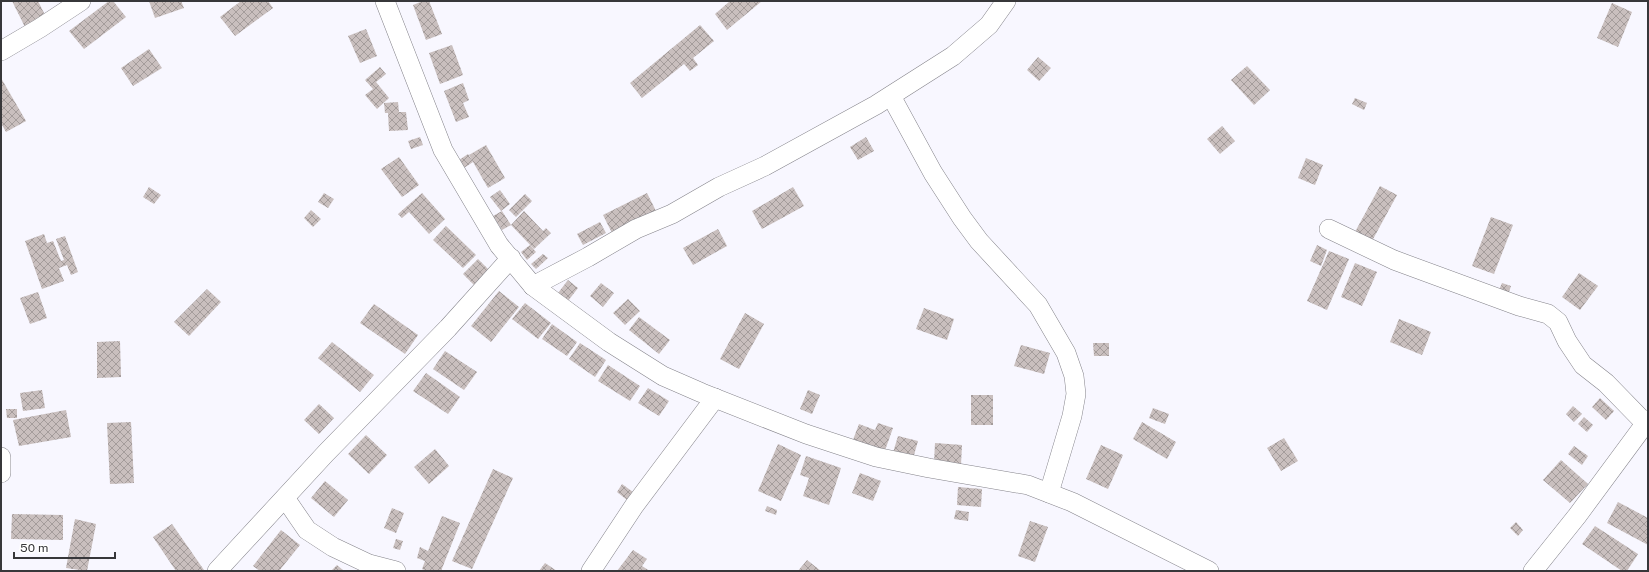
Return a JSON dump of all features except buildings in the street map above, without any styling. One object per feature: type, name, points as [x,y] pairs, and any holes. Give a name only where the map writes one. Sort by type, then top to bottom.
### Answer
[{"type":"street","points":[[1,51],[81,1]]},
{"type":"street","points":[[385,1],[443,150],[499,245],[533,286],[609,342],[663,376],[806,434],[876,456],[929,468],[1028,485],[1049,493],[1072,502],[1209,571]]},
{"type":"street","points":[[533,286],[588,257],[636,229],[672,214],[719,187],[765,166],[891,96],[953,56],[989,25],[1006,1]]},
{"type":"street","points":[[891,96],[933,173],[962,218],[979,242],[1038,305],[1066,353],[1074,376],[1076,394],[1071,422],[1049,493]]},
{"type":"street","points":[[1329,229],[1394,260],[1519,306],[1548,314],[1558,322],[1567,341],[1583,365],[1606,383],[1647,421],[1577,516],[1533,571]]},
{"type":"street","points":[[217,571],[326,453],[448,328],[511,258]]},
{"type":"street","points":[[591,571],[634,506],[715,398]]},
{"type":"street","points":[[1,457],[1,473]]},
{"type":"street","points":[[285,498],[307,530],[313,535],[333,548],[368,564],[396,571]]}]
